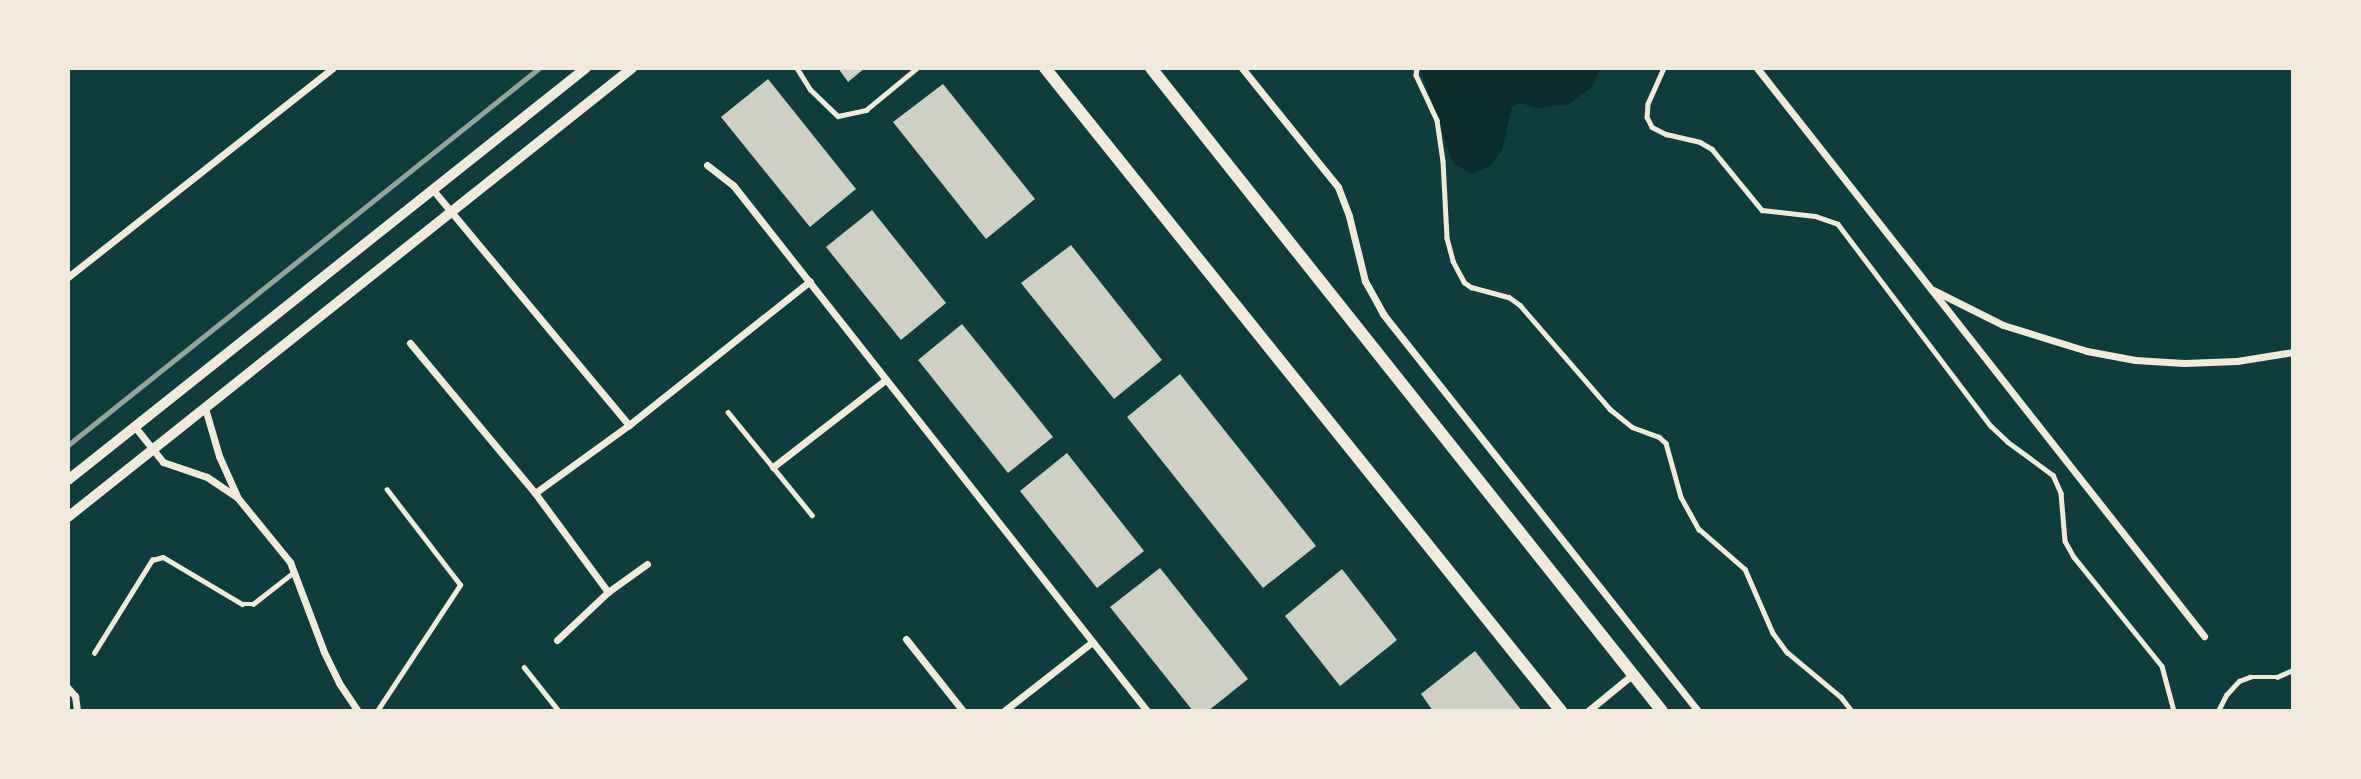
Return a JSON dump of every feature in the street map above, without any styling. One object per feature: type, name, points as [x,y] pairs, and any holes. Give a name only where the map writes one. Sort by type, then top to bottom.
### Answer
[{"type":"main road","points":[[1045,68],[1561,711]]},
{"type":"main road","points":[[1151,68],[1661,711]]},
{"type":"street","points":[[68,277],[332,68]]},
{"type":"street","points":[[68,480],[586,68]]},
{"type":"street","points":[[68,517],[632,68]]},
{"type":"street","points":[[1242,68],[1338,187],[1349,216],[1365,281],[1383,314],[1698,711]]},
{"type":"street","points":[[1756,68],[2204,636]]},
{"type":"street","points":[[707,165],[733,185],[1147,711]]},
{"type":"street","points":[[433,190],[551,327],[629,425]]},
{"type":"street","points":[[535,493],[629,425],[810,281]]},
{"type":"street","points":[[1929,288],[2003,326],[2087,351],[2135,360],[2184,363],[2237,361],[2293,352]]},
{"type":"street","points":[[410,344],[535,493],[608,592]]},
{"type":"street","points":[[773,467],[886,380]]},
{"type":"street","points":[[205,408],[219,456],[237,497],[294,572],[324,652],[339,683],[358,711]]},
{"type":"street","points":[[135,427],[163,462],[207,477],[237,497]]},
{"type":"street","points":[[557,640],[608,592],[647,564]]},
{"type":"street","points":[[906,639],[963,711]]},
{"type":"street","points":[[1004,711],[1092,642]]},
{"type":"street","points":[[1588,711],[1633,674]]},
{"type":"street","points":[[68,688],[75,696],[76,711]]},
{"type":"lane","points":[[797,68],[810,89],[838,116],[866,110],[917,68]]},
{"type":"lane","points":[[1417,68],[1416,75],[1437,120],[1443,161],[1447,238],[1453,261],[1464,282],[1509,297],[1520,305],[1610,409],[1632,427],[1659,437],[1666,443],[1681,496],[1699,529],[1745,569],[1773,633],[1787,652],[1841,697],[1852,711]]},
{"type":"lane","points":[[1664,68],[1648,104],[1647,117],[1652,127],[1666,134],[1700,142],[1712,149],[1762,210],[1815,216],[1838,224],[1991,426],[2053,475],[2061,493],[2065,541],[2074,557],[2162,666],[2174,711]]},
{"type":"lane","points":[[728,412],[812,515]]},
{"type":"lane","points":[[377,711],[460,585],[387,490]]},
{"type":"lane","points":[[94,653],[152,559],[163,557],[242,604],[253,604],[294,572]]},
{"type":"lane","points":[[524,667],[559,711]]},
{"type":"lane","points":[[2218,711],[2225,695],[2239,681],[2250,677],[2277,677],[2293,670]]},
{"type":"water","points":[[1420,68],[1600,68],[1593,86],[1569,104],[1539,108],[1519,103],[1512,107],[1502,150],[1490,166],[1472,174],[1453,163]]},
{"type":"building","points":[[838,68],[865,68],[848,82]]},
{"type":"building","points":[[768,79],[856,189],[810,227],[721,117]]},
{"type":"building","points":[[943,84],[1035,199],[986,239],[893,122]]},
{"type":"building","points":[[872,210],[946,303],[901,340],[826,247]]},
{"type":"building","points":[[1071,245],[1162,360],[1114,399],[1021,283]]},
{"type":"building","points":[[962,324],[1053,437],[1008,473],[918,360]]},
{"type":"building","points":[[1180,374],[1316,546],[1263,588],[1127,417]]},
{"type":"building","points":[[1067,453],[1144,551],[1097,588],[1020,491]]},
{"type":"building","points":[[1160,568],[1248,679],[1208,711],[1193,711],[1110,607]]},
{"type":"building","points":[[1342,569],[1397,640],[1340,686],[1285,616]]},
{"type":"building","points":[[1475,651],[1522,711],[1433,711],[1421,694]]},
{"type":"railway","points":[[68,445],[539,68]]}]
